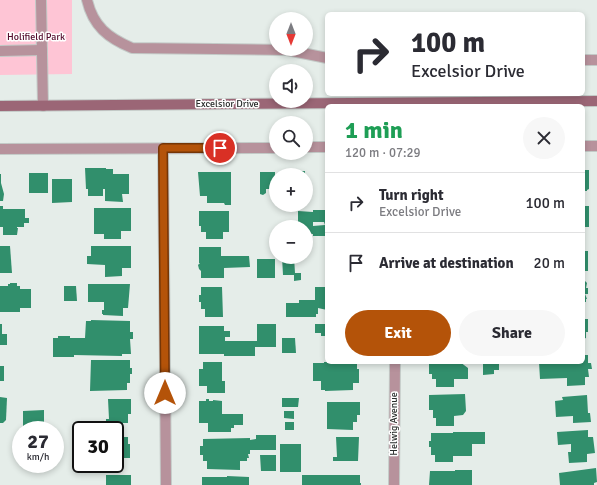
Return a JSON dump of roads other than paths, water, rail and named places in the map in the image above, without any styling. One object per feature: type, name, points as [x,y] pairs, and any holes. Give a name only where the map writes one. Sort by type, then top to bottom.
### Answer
[{"type":"main road","name":"Excelsior Drive","points":[[0,106],[597,101]]},
{"type":"street","points":[[41,0],[43,106]]},
{"type":"street","points":[[87,0],[92,17],[106,34],[117,42],[132,48],[287,50],[325,58]]},
{"type":"street","points":[[0,51],[42,50]]},
{"type":"street","points":[[585,60],[597,60]]},
{"type":"street","points":[[585,146],[597,146]]},
{"type":"street","points":[[313,148],[325,147]]},
{"type":"street","points":[[163,148],[166,485]]},
{"type":"street","points":[[0,149],[269,148]]},
{"type":"street","name":"Helwig Avenue","points":[[394,485],[395,364]]},
{"type":"park label","name":"Holifield Park","points":[[36,37]]}]
